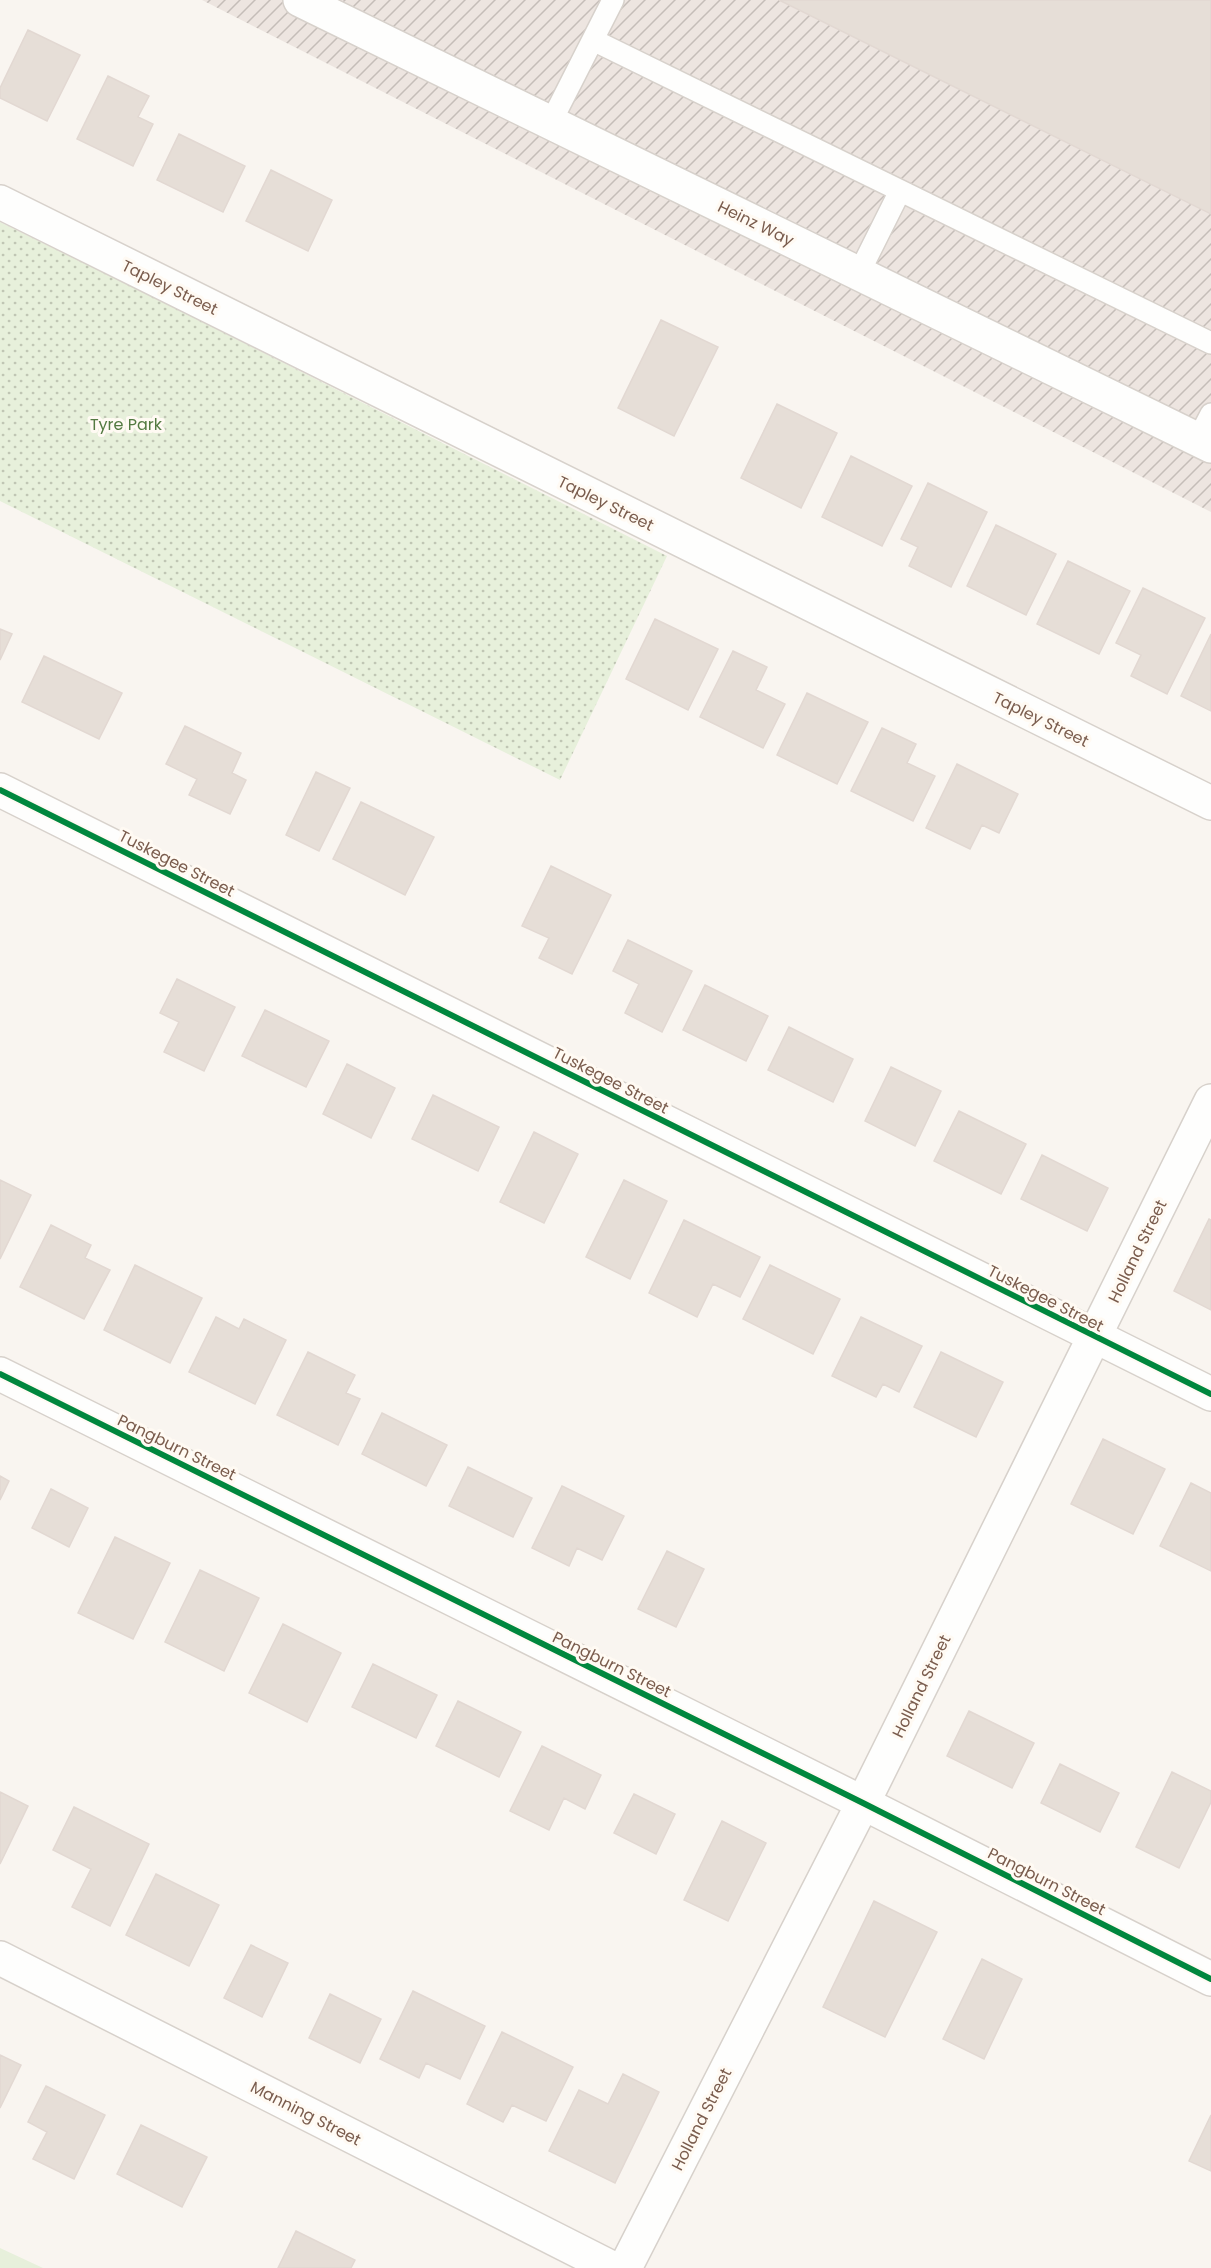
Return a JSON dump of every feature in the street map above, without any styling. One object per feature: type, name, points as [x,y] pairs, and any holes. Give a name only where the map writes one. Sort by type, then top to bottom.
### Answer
[{"type":"street","name":"Heinz Way","points":[[315,3],[859,273],[1207,433]]},
{"type":"street","name":"Tapley Street","points":[[0,202],[1211,803]]},
{"type":"street","name":"Tuskegee Street","points":[[0,790],[1211,1394]]},
{"type":"street","name":"Holland Street","points":[[625,2268],[863,1803],[1211,1101]]},
{"type":"street","name":"Pangburn Street","points":[[0,1374],[863,1803],[1211,1979]]},
{"type":"street","name":"Manning Street","points":[[0,1958],[612,2268]]},
{"type":"lane","points":[[551,122],[613,0]]},
{"type":"lane","points":[[593,40],[1211,343]]},
{"type":"lane","points":[[859,273],[900,191]]},
{"type":"shaded area","points":[[202,0],[1211,0],[1211,512]]},
{"type":"green space","name":"Tyre Park","points":[[0,222],[667,556],[560,780],[0,501]]},
{"type":"green space","points":[[0,2248],[43,2268],[0,2268]]},
{"type":"building","points":[[779,0],[1211,0],[1211,214]]},
{"type":"building","points":[[28,30],[80,55],[47,121],[0,98],[0,88]]},
{"type":"building","points":[[108,76],[149,96],[138,117],[153,124],[133,166],[77,139]]},
{"type":"building","points":[[179,134],[245,166],[223,212],[157,180]]},
{"type":"building","points":[[271,170],[332,200],[308,251],[246,221]]},
{"type":"building","points":[[661,320],[718,347],[674,436],[618,408]]},
{"type":"building","points":[[777,404],[837,433],[801,508],[741,478]]},
{"type":"building","points":[[851,456],[912,486],[882,546],[822,517]]},
{"type":"building","points":[[928,483],[987,512],[951,587],[909,566],[918,547],[901,539]]},
{"type":"building","points":[[996,525],[1056,554],[1026,615],[967,586]]},
{"type":"building","points":[[1068,561],[1130,591],[1099,654],[1037,624]]},
{"type":"building","points":[[1143,588],[1205,618],[1167,694],[1131,676],[1141,655],[1116,643]]},
{"type":"building","points":[[655,619],[718,649],[688,710],[626,679]]},
{"type":"building","points":[[0,629],[12,634],[0,660]]},
{"type":"building","points":[[1211,634],[1211,711],[1181,696]]},
{"type":"building","points":[[733,651],[767,667],[756,690],[785,704],[763,748],[700,717]]},
{"type":"building","points":[[44,656],[122,693],[99,739],[22,702]]},
{"type":"building","points":[[807,693],[868,722],[837,784],[777,755]]},
{"type":"building","points":[[185,726],[241,753],[232,773],[246,780],[230,814],[189,795],[197,779],[166,764]]},
{"type":"building","points":[[882,728],[916,744],[907,763],[935,776],[913,821],[851,791]]},
{"type":"building","points":[[957,764],[1018,794],[999,833],[982,825],[970,849],[926,828]]},
{"type":"building","points":[[316,772],[350,788],[319,851],[286,835]]},
{"type":"building","points":[[361,802],[434,837],[405,895],[333,859]]},
{"type":"building","points":[[551,866],[611,895],[572,974],[539,958],[549,938],[522,926]]},
{"type":"building","points":[[628,940],[692,971],[662,1032],[625,1013],[639,984],[613,971]]},
{"type":"building","points":[[177,979],[235,1007],[204,1071],[164,1052],[179,1022],[160,1013]]},
{"type":"building","points":[[705,985],[768,1016],[746,1061],[683,1030]]},
{"type":"building","points":[[265,1010],[329,1041],[306,1087],[242,1056]]},
{"type":"building","points":[[789,1027],[853,1059],[833,1102],[768,1070]]},
{"type":"building","points":[[347,1064],[395,1088],[371,1138],[323,1114]]},
{"type":"building","points":[[891,1067],[941,1091],[915,1146],[865,1121]]},
{"type":"building","points":[[433,1095],[499,1127],[478,1171],[412,1139]]},
{"type":"building","points":[[959,1111],[1026,1144],[1001,1194],[934,1161]]},
{"type":"building","points":[[534,1132],[578,1154],[544,1223],[500,1202]]},
{"type":"building","points":[[1042,1155],[1108,1188],[1087,1231],[1021,1199]]},
{"type":"building","points":[[0,1180],[31,1195],[0,1259]]},
{"type":"building","points":[[624,1180],[667,1201],[630,1279],[586,1257]]},
{"type":"building","points":[[1209,1219],[1211,1220],[1211,1310],[1174,1291]]},
{"type":"building","points":[[684,1220],[760,1257],[740,1297],[713,1284],[697,1317],[649,1293]]},
{"type":"building","points":[[51,1225],[91,1245],[85,1258],[110,1270],[84,1319],[20,1287]]},
{"type":"building","points":[[135,1265],[202,1298],[170,1363],[104,1330]]},
{"type":"building","points":[[770,1265],[840,1299],[813,1354],[743,1319]]},
{"type":"building","points":[[216,1317],[239,1329],[244,1319],[286,1340],[255,1404],[189,1372]]},
{"type":"building","points":[[861,1317],[922,1346],[899,1392],[883,1384],[876,1397],[832,1376]]},
{"type":"building","points":[[308,1352],[355,1375],[346,1393],[360,1399],[338,1445],[277,1415]]},
{"type":"building","points":[[941,1352],[1003,1382],[976,1437],[914,1407]]},
{"type":"building","points":[[382,1413],[447,1445],[426,1486],[362,1454]]},
{"type":"building","points":[[1103,1439],[1165,1469],[1133,1534],[1071,1504]]},
{"type":"building","points":[[468,1467],[532,1498],[513,1537],[449,1506]]},
{"type":"building","points":[[0,1476],[9,1481],[0,1500]]},
{"type":"building","points":[[1191,1483],[1211,1493],[1211,1571],[1160,1546]]},
{"type":"building","points":[[562,1486],[624,1516],[602,1560],[577,1548],[569,1566],[532,1548]]},
{"type":"building","points":[[51,1489],[88,1508],[69,1547],[32,1528]]},
{"type":"building","points":[[115,1537],[170,1563],[133,1639],[78,1613]]},
{"type":"building","points":[[667,1551],[704,1569],[676,1627],[638,1609]]},
{"type":"building","points":[[200,1570],[259,1598],[224,1671],[165,1642]]},
{"type":"building","points":[[283,1624],[341,1653],[307,1722],[249,1693]]},
{"type":"building","points":[[373,1664],[437,1695],[416,1738],[352,1707]]},
{"type":"building","points":[[458,1701],[521,1732],[499,1777],[436,1746]]},
{"type":"building","points":[[969,1711],[1034,1743],[1012,1788],[947,1756]]},
{"type":"building","points":[[542,1746],[601,1775],[585,1809],[564,1798],[549,1830],[510,1811]]},
{"type":"building","points":[[1060,1764],[1119,1793],[1100,1832],[1041,1803]]},
{"type":"building","points":[[1172,1772],[1211,1791],[1211,1802],[1179,1868],[1136,1847]]},
{"type":"building","points":[[0,1792],[28,1806],[0,1864]]},
{"type":"building","points":[[634,1794],[675,1814],[656,1854],[614,1833]]},
{"type":"building","points":[[74,1807],[149,1844],[110,1926],[72,1907],[91,1869],[53,1850]]},
{"type":"building","points":[[722,1821],[766,1843],[728,1921],[684,1900]]},
{"type":"building","points":[[156,1874],[219,1905],[189,1966],[126,1935]]},
{"type":"building","points":[[874,1901],[937,1932],[885,2037],[823,2007]]},
{"type":"building","points":[[251,1945],[288,1963],[262,2017],[224,1998]]},
{"type":"building","points":[[982,1959],[1022,1979],[984,2059],[943,2039]]},
{"type":"building","points":[[413,1991],[485,2026],[460,2079],[426,2063],[419,2078],[380,2059]]},
{"type":"building","points":[[330,1994],[381,2019],[360,2063],[309,2038]]},
{"type":"building","points":[[502,2032],[573,2067],[546,2121],[512,2105],[503,2122],[467,2104]]},
{"type":"building","points":[[0,2055],[21,2065],[0,2108]]},
{"type":"building","points":[[623,2074],[659,2092],[615,2183],[549,2151],[579,2090],[608,2104]]},
{"type":"building","points":[[46,2086],[105,2115],[74,2179],[33,2159],[47,2132],[28,2122]]},
{"type":"building","points":[[1211,2115],[1211,2171],[1189,2161]]},
{"type":"building","points":[[141,2125],[207,2157],[182,2207],[117,2174]]},
{"type":"building","points":[[296,2231],[355,2260],[351,2268],[278,2268]]},
{"type":"cycle path","points":[[0,790],[1211,1394]]},
{"type":"cycle path","points":[[0,1374],[863,1803],[1211,1979]]}]
